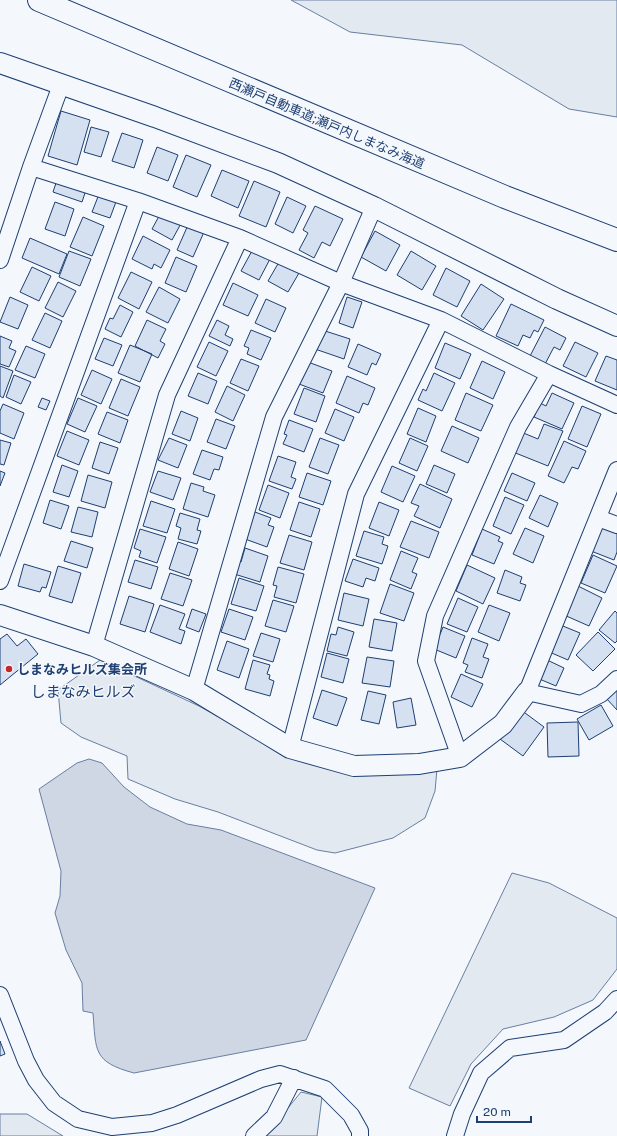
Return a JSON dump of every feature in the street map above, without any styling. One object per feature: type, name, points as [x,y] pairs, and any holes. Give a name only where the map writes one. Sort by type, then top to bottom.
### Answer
[{"type":"highway","name":"西瀬戸自動車道;瀬戸内しまなみ海道","points":[[39,0],[506,198],[617,240]]},
{"type":"street","points":[[0,63],[155,117],[278,163],[374,207],[557,299],[617,326]]},
{"type":"street","points":[[0,260],[31,167],[61,85]]},
{"type":"street","points":[[31,167],[138,201],[240,238],[341,283],[441,320],[549,374],[617,404]]},
{"type":"street","points":[[0,581],[138,201]]},
{"type":"street","points":[[194,690],[274,417],[341,283],[374,207]]},
{"type":"street","points":[[94,646],[167,394],[240,238]]},
{"type":"street","points":[[290,748],[356,494],[441,320]]},
{"type":"street","points":[[460,757],[426,661],[435,616],[518,427],[549,374]]},
{"type":"street","points":[[0,614],[94,646],[194,690],[290,748],[354,766],[419,764],[460,757],[503,724],[527,692],[617,470]]},
{"type":"street","points":[[598,518],[617,524]]},
{"type":"street","points":[[527,692],[581,704],[600,694],[617,679]]},
{"type":"street","points":[[0,997],[26,1061],[36,1080],[54,1103],[78,1119],[112,1127],[152,1123],[177,1115],[261,1079],[280,1074],[325,1089],[351,1115],[360,1131],[360,1136]]},
{"type":"street","points":[[455,1136],[462,1114],[481,1073],[504,1053],[510,1048],[564,1040],[605,1012],[617,999]]},
{"type":"street","points":[[254,1136],[274,1117],[294,1078]]},
{"type":"shaded area","points":[[291,0],[617,0],[617,117],[569,109],[462,45],[350,32]]},
{"type":"shaded area","points":[[100,660],[199,706],[284,754],[437,769],[435,791],[425,818],[393,838],[335,853],[317,850],[218,812],[175,799],[128,779],[127,756],[81,737],[61,723],[58,690]]},
{"type":"shaded area","points":[[89,759],[102,763],[124,787],[150,807],[187,824],[221,830],[375,888],[306,1040],[134,1073],[111,1064],[99,1053],[96,1046],[93,1013],[83,1011],[82,983],[66,950],[55,913],[60,896],[61,871],[39,789],[77,763]]},
{"type":"shaded area","points":[[512,873],[549,883],[617,918],[617,969],[593,1000],[554,1017],[503,1029],[471,1064],[450,1106],[409,1088]]},
{"type":"shaded area","points":[[301,1092],[322,1097],[317,1136],[265,1136]]},
{"type":"shaded area","points":[[0,1114],[27,1114],[63,1136],[0,1136]]},
{"type":"building","points":[[61,111],[90,120],[77,165],[48,156]]},
{"type":"building","points":[[91,127],[109,132],[101,157],[84,152]]},
{"type":"building","points":[[122,133],[143,140],[134,168],[112,161]]},
{"type":"building","points":[[157,147],[178,155],[168,181],[147,173]]},
{"type":"building","points":[[186,155],[211,165],[197,197],[173,187]]},
{"type":"building","points":[[222,170],[249,181],[238,208],[211,196]]},
{"type":"building","points":[[60,171],[86,190],[82,202],[53,192]]},
{"type":"building","points":[[254,181],[280,192],[266,227],[239,216]]},
{"type":"building","points":[[103,184],[120,191],[110,218],[92,212]]},
{"type":"building","points":[[287,197],[306,206],[293,233],[275,224]]},
{"type":"building","points":[[55,202],[74,209],[65,236],[45,229]]},
{"type":"building","points":[[315,206],[343,219],[330,246],[322,242],[314,258],[299,250],[308,233],[303,230]]},
{"type":"building","points":[[164,207],[184,218],[172,240],[152,229]]},
{"type":"building","points":[[83,217],[104,226],[92,256],[70,247]]},
{"type":"building","points":[[188,225],[204,232],[193,257],[177,250]]},
{"type":"building","points":[[375,231],[400,245],[386,271],[361,257]]},
{"type":"building","points":[[143,236],[170,250],[161,268],[154,264],[152,269],[132,259]]},
{"type":"building","points":[[30,238],[67,254],[59,274],[22,258]]},
{"type":"building","points":[[253,249],[270,259],[259,280],[241,271]]},
{"type":"building","points":[[69,251],[91,259],[80,286],[59,277]]},
{"type":"building","points":[[411,251],[436,266],[422,290],[397,275]]},
{"type":"building","points":[[176,257],[197,266],[186,292],[165,283]]},
{"type":"building","points":[[279,262],[299,273],[288,292],[268,281]]},
{"type":"building","points":[[32,267],[51,276],[39,301],[20,292]]},
{"type":"building","points":[[446,268],[470,281],[457,307],[433,295]]},
{"type":"building","points":[[131,272],[152,282],[139,309],[118,298]]},
{"type":"building","points":[[58,282],[76,291],[63,317],[45,308]]},
{"type":"building","points":[[233,283],[258,295],[248,316],[223,305]]},
{"type":"building","points":[[481,284],[504,299],[483,330],[461,316]]},
{"type":"building","points":[[159,287],[180,299],[168,323],[146,312]]},
{"type":"building","points":[[10,297],[28,305],[18,329],[0,322]]},
{"type":"building","points":[[347,297],[362,302],[353,328],[339,323]]},
{"type":"building","points":[[266,299],[286,308],[275,332],[255,323]]},
{"type":"building","points":[[511,304],[544,320],[538,332],[534,330],[530,338],[523,335],[518,346],[496,336]]},
{"type":"building","points":[[120,305],[133,312],[121,337],[105,329],[110,318],[113,319]]},
{"type":"building","points":[[45,313],[62,321],[50,348],[32,340]]},
{"type":"building","points":[[147,320],[166,329],[160,341],[165,344],[158,358],[135,346]]},
{"type":"building","points":[[217,320],[229,326],[225,335],[233,339],[230,346],[209,336]]},
{"type":"building","points":[[545,327],[566,338],[560,350],[554,347],[544,366],[529,358]]},
{"type":"building","points":[[251,330],[271,338],[261,360],[247,354],[249,348],[244,346]]},
{"type":"building","points":[[322,330],[350,339],[344,359],[315,349]]},
{"type":"building","points":[[0,336],[12,341],[9,348],[16,351],[9,367],[0,364]]},
{"type":"building","points":[[104,338],[122,345],[113,366],[95,359]]},
{"type":"building","points":[[209,342],[228,351],[216,376],[197,367]]},
{"type":"building","points":[[575,342],[598,353],[586,377],[563,366]]},
{"type":"building","points":[[445,343],[471,354],[460,379],[435,368]]},
{"type":"building","points":[[358,344],[381,354],[376,365],[372,363],[367,375],[348,367]]},
{"type":"building","points":[[130,345],[152,354],[140,382],[118,373]]},
{"type":"building","points":[[26,346],[45,354],[35,378],[15,370]]},
{"type":"building","points":[[606,356],[617,360],[617,390],[595,381]]},
{"type":"building","points":[[241,359],[259,366],[248,391],[230,383]]},
{"type":"building","points":[[482,361],[505,372],[493,399],[470,388]]},
{"type":"building","points":[[308,362],[332,371],[323,393],[299,384]]},
{"type":"building","points":[[0,366],[13,371],[3,398],[0,396]]},
{"type":"building","points":[[92,370],[112,379],[101,404],[81,395]]},
{"type":"building","points":[[198,373],[217,381],[208,404],[188,396]]},
{"type":"building","points":[[434,373],[455,383],[442,411],[418,400],[423,389],[426,391]]},
{"type":"building","points":[[14,375],[31,382],[21,404],[6,397]]},
{"type":"building","points":[[347,376],[375,388],[368,405],[363,403],[359,413],[336,403]]},
{"type":"building","points":[[121,379],[140,387],[128,416],[109,408]]},
{"type":"building","points":[[227,386],[245,395],[233,421],[215,412]]},
{"type":"building","points":[[304,388],[325,396],[316,422],[294,414]]},
{"type":"building","points":[[466,393],[493,405],[481,431],[455,420]]},
{"type":"building","points":[[552,393],[574,403],[562,429],[534,417],[540,403],[546,406]]},
{"type":"building","points":[[42,398],[50,401],[46,410],[38,407]]},
{"type":"building","points":[[78,398],[97,406],[85,432],[67,424]]},
{"type":"building","points":[[3,404],[24,413],[14,439],[0,433],[0,411]]},
{"type":"building","points":[[582,406],[601,414],[587,447],[568,439]]},
{"type":"building","points":[[418,408],[436,416],[426,442],[407,434]]},
{"type":"building","points":[[335,409],[354,417],[344,441],[325,433]]},
{"type":"building","points":[[181,411],[198,418],[190,441],[172,434]]},
{"type":"building","points":[[107,412],[128,420],[120,443],[98,434]]},
{"type":"building","points":[[216,419],[235,426],[226,449],[207,442]]},
{"type":"building","points":[[289,420],[313,429],[304,452],[283,444],[287,435],[284,434]]},
{"type":"building","points":[[544,424],[563,431],[548,466],[513,452],[521,432],[538,439]]},
{"type":"building","points":[[452,426],[479,438],[468,463],[441,451]]},
{"type":"building","points":[[67,431],[89,440],[79,465],[57,456]]},
{"type":"building","points":[[169,438],[187,445],[178,468],[158,460]]},
{"type":"building","points":[[320,438],[339,445],[328,474],[309,467]]},
{"type":"building","points":[[410,438],[428,446],[417,471],[399,463]]},
{"type":"building","points":[[0,440],[11,443],[4,465],[0,464]]},
{"type":"building","points":[[564,441],[586,451],[578,469],[572,467],[564,483],[548,476]]},
{"type":"building","points":[[100,442],[118,448],[109,474],[92,468]]},
{"type":"building","points":[[202,450],[223,457],[219,470],[214,469],[210,480],[193,474]]},
{"type":"building","points":[[278,456],[296,462],[291,477],[296,479],[292,489],[269,481]]},
{"type":"building","points":[[62,465],[78,471],[69,497],[53,492]]},
{"type":"building","points":[[434,465],[455,474],[447,493],[426,484]]},
{"type":"building","points":[[392,466],[415,476],[403,502],[381,492]]},
{"type":"building","points":[[0,471],[5,473],[0,486]]},
{"type":"building","points":[[158,471],[181,478],[173,500],[150,492]]},
{"type":"building","points":[[307,473],[331,481],[323,505],[299,497]]},
{"type":"building","points":[[512,473],[535,483],[527,501],[504,491]]},
{"type":"building","points":[[88,475],[112,482],[105,508],[81,501]]},
{"type":"building","points":[[191,483],[204,487],[203,491],[215,495],[208,517],[183,509]]},
{"type":"building","points":[[420,484],[452,499],[440,528],[414,516],[419,506],[411,503]]},
{"type":"building","points":[[268,485],[289,493],[280,518],[259,510]]},
{"type":"building","points":[[540,495],[558,503],[548,527],[529,518]]},
{"type":"building","points":[[505,497],[524,505],[511,534],[493,526]]},
{"type":"building","points":[[50,500],[69,506],[61,529],[43,523]]},
{"type":"building","points":[[151,501],[175,509],[167,533],[143,526]]},
{"type":"building","points":[[299,502],[320,509],[311,537],[290,530]]},
{"type":"building","points":[[379,502],[399,510],[389,536],[369,528]]},
{"type":"building","points":[[78,507],[98,512],[92,537],[71,532]]},
{"type":"building","points":[[255,512],[271,518],[268,525],[274,527],[267,547],[245,539]]},
{"type":"building","points":[[180,513],[200,519],[197,530],[201,531],[197,544],[178,539],[181,528],[176,526]]},
{"type":"building","points":[[411,521],[439,532],[429,558],[400,547]]},
{"type":"building","points":[[603,524],[617,530],[617,552],[614,560],[591,551]]},
{"type":"building","points":[[525,528],[544,536],[533,563],[513,554]]},
{"type":"building","points":[[140,529],[166,537],[157,563],[139,557],[141,551],[134,548]]},
{"type":"building","points":[[482,529],[500,537],[498,541],[503,543],[494,564],[472,555]]},
{"type":"building","points":[[364,531],[384,537],[382,544],[388,546],[382,564],[356,556]]},
{"type":"building","points":[[289,535],[312,542],[304,570],[280,563]]},
{"type":"building","points":[[71,541],[93,548],[87,568],[64,561]]},
{"type":"building","points":[[178,542],[198,549],[189,576],[169,569]]},
{"type":"building","points":[[245,548],[268,556],[260,582],[231,573],[235,560],[241,562]]},
{"type":"building","points":[[401,551],[418,558],[412,572],[417,574],[411,589],[390,580]]},
{"type":"building","points":[[593,555],[617,566],[605,593],[581,583]]},
{"type":"building","points":[[353,559],[379,568],[375,581],[366,578],[363,587],[345,581]]},
{"type":"building","points":[[135,560],[158,567],[151,589],[128,582]]},
{"type":"building","points":[[24,564],[51,572],[46,588],[42,587],[40,592],[18,586]]},
{"type":"building","points":[[467,565],[495,578],[483,604],[456,591]]},
{"type":"building","points":[[58,566],[81,573],[72,603],[49,596]]},
{"type":"building","points":[[278,567],[304,574],[296,603],[274,597],[277,586],[273,585]]},
{"type":"building","points":[[505,570],[522,577],[520,583],[526,585],[520,601],[497,593]]},
{"type":"building","points":[[170,573],[192,580],[183,606],[161,599]]},
{"type":"building","points":[[239,578],[264,586],[256,611],[231,604]]},
{"type":"building","points":[[390,584],[414,593],[404,621],[380,613]]},
{"type":"building","points":[[578,586],[602,598],[589,626],[564,615]]},
{"type":"building","points":[[344,593],[369,599],[363,626],[338,620]]},
{"type":"building","points":[[129,596],[154,604],[145,632],[120,624]]},
{"type":"building","points":[[458,598],[478,607],[467,632],[447,624]]},
{"type":"building","points":[[273,600],[294,606],[286,632],[265,626]]},
{"type":"building","points":[[160,605],[185,614],[179,629],[185,631],[181,644],[150,632]]},
{"type":"building","points":[[489,605],[510,613],[499,641],[478,632]]},
{"type":"building","points":[[192,609],[206,614],[199,632],[186,627]]},
{"type":"building","points":[[229,609],[253,617],[245,640],[221,632]]},
{"type":"building","points":[[615,611],[617,613],[617,641],[615,643],[599,630]]},
{"type":"building","points":[[374,619],[397,623],[392,651],[369,647]]},
{"type":"building","points":[[558,624],[580,633],[568,660],[547,651]]},
{"type":"building","points":[[338,627],[354,632],[347,656],[327,651],[331,634],[336,635]]},
{"type":"building","points":[[443,627],[465,636],[456,658],[434,649]]},
{"type":"building","points":[[598,632],[615,649],[593,671],[576,655]]},
{"type":"building","points":[[261,633],[280,639],[273,662],[253,656]]},
{"type":"building","name":"しまなみヒルズ集会所","points":[[7,634],[17,646],[26,639],[38,654],[0,685],[0,639]]},
{"type":"building","points":[[472,638],[488,644],[483,657],[489,659],[482,678],[465,672],[468,665],[463,663]]},
{"type":"building","points":[[227,641],[249,649],[239,678],[217,670]]},
{"type":"building","points":[[327,653],[349,659],[343,683],[321,677]]},
{"type":"building","points":[[367,657],[394,661],[390,687],[362,683]]},
{"type":"building","points":[[545,659],[564,668],[556,686],[537,678]]},
{"type":"building","points":[[253,660],[270,665],[267,674],[270,675],[269,679],[274,681],[270,696],[245,689]]},
{"type":"building","points":[[461,674],[483,684],[472,707],[451,697]]},
{"type":"building","points":[[617,689],[617,710],[606,698]]},
{"type":"building","points":[[322,690],[347,698],[337,726],[313,718]]},
{"type":"building","points":[[368,691],[386,695],[379,724],[361,720]]},
{"type":"building","points":[[411,698],[416,725],[397,728],[393,702]]},
{"type":"building","points":[[601,705],[613,726],[589,740],[577,719]]},
{"type":"building","points":[[521,710],[544,727],[523,756],[500,739]]},
{"type":"building","points":[[578,722],[579,756],[548,757],[547,723]]},
{"type":"building","points":[[0,1041],[5,1054],[0,1056]]},
{"type":"place","name":"しまなみヒルズ集会所","points":[[9,669]]},
{"type":"district","name":"しまなみヒルズ","points":[[83,692]]}]
